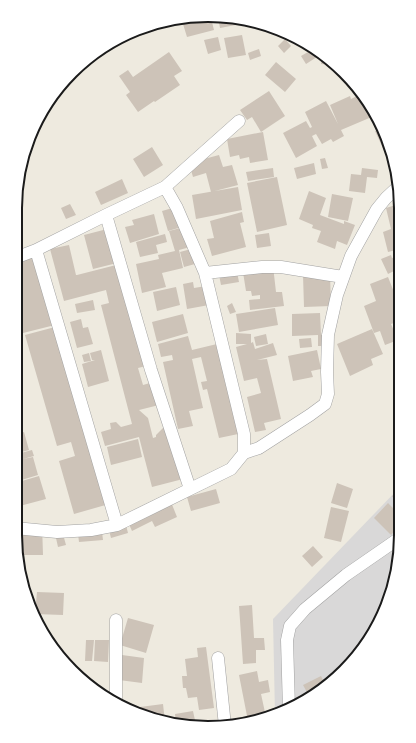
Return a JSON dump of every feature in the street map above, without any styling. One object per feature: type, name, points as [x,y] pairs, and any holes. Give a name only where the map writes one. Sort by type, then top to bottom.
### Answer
[{"type":"street","points":[[22,255],[36,250],[165,187],[239,120]]},
{"type":"street","points":[[165,187],[177,208],[205,273],[244,434],[244,453]]},
{"type":"street","points":[[22,529],[57,532],[91,530],[117,525],[231,469],[244,453],[259,448],[325,404],[328,394],[328,336],[337,295],[351,256],[377,209],[393,191]]},
{"type":"street","points":[[106,215],[150,370],[190,489]]},
{"type":"street","points":[[36,250],[117,525]]},
{"type":"street","points":[[205,273],[262,267],[281,267],[343,277]]},
{"type":"street","points":[[289,703],[287,640],[290,626],[305,609],[346,575],[394,542]]},
{"type":"street","points":[[116,620],[116,697]]},
{"type":"street","points":[[218,658],[224,720]]},
{"type":"shaded area","points":[[394,493],[394,547],[388,583],[380,606],[369,628],[348,658],[331,675],[301,696],[275,709],[273,619]]},
{"type":"building","points":[[212,22],[214,30],[187,37],[183,24]]},
{"type":"building","points":[[219,22],[237,25],[220,28]]},
{"type":"building","points":[[242,35],[246,55],[228,58],[224,38]]},
{"type":"building","points":[[218,37],[221,50],[208,54],[204,40]]},
{"type":"building","points":[[285,39],[291,46],[284,53],[278,46]]},
{"type":"building","points":[[259,49],[261,56],[250,60],[248,53]]},
{"type":"building","points":[[307,51],[317,57],[306,64],[301,56],[308,52]]},
{"type":"building","points":[[169,52],[182,71],[174,76],[180,85],[138,112],[126,95],[130,92],[119,76],[128,70],[133,77]]},
{"type":"building","points":[[322,60],[327,65],[321,64]]},
{"type":"building","points":[[276,62],[296,79],[285,92],[265,75]]},
{"type":"building","points":[[269,91],[285,116],[261,132],[252,117],[247,120],[240,110]]},
{"type":"building","points":[[350,96],[351,99],[357,96],[370,118],[341,130],[344,136],[333,142],[331,139],[322,144],[316,134],[312,136],[317,146],[296,158],[283,133],[306,121],[310,128],[312,127],[305,112],[326,101],[338,124],[330,105]]},
{"type":"building","points":[[377,130],[387,157],[375,131]]},
{"type":"building","points":[[263,132],[268,160],[250,163],[249,157],[240,159],[239,155],[230,157],[227,139]]},
{"type":"building","points":[[152,147],[163,165],[144,177],[133,159]]},
{"type":"building","points":[[219,155],[223,167],[232,165],[238,185],[211,192],[206,173],[193,177],[189,163]]},
{"type":"building","points":[[325,158],[328,168],[322,169],[320,159]]},
{"type":"building","points":[[314,163],[316,174],[297,179],[294,168]]},
{"type":"building","points":[[273,168],[274,177],[248,181],[246,172]]},
{"type":"building","points":[[362,168],[378,170],[377,178],[367,177],[365,193],[349,191],[351,174],[361,175]]},
{"type":"building","points":[[277,177],[287,225],[257,232],[247,183]]},
{"type":"building","points":[[122,179],[128,193],[101,205],[95,192]]},
{"type":"building","points":[[238,187],[242,210],[196,219],[192,195]]},
{"type":"building","points":[[309,191],[326,198],[320,215],[344,224],[344,221],[355,225],[347,245],[337,241],[335,249],[317,242],[321,231],[312,228],[313,225],[299,219]]},
{"type":"building","points":[[332,194],[353,198],[348,221],[328,217]]},
{"type":"building","points":[[70,204],[76,215],[66,219],[61,208]]},
{"type":"building","points":[[394,206],[394,250],[388,252],[383,232],[391,229],[386,208]]},
{"type":"building","points":[[176,207],[182,227],[168,231],[162,211]]},
{"type":"building","points":[[242,212],[244,222],[240,223],[246,247],[212,256],[207,239],[214,238],[210,221]]},
{"type":"building","points":[[154,214],[159,234],[130,243],[125,227],[134,225],[132,220]]},
{"type":"building","points":[[188,226],[194,246],[179,250],[183,268],[162,273],[166,287],[142,293],[136,264],[159,259],[158,255],[175,251],[169,231]]},
{"type":"building","points":[[111,228],[117,263],[93,269],[84,235]]},
{"type":"building","points":[[269,233],[271,246],[257,248],[255,235]]},
{"type":"building","points":[[165,234],[167,242],[156,245],[158,253],[140,257],[136,242]]},
{"type":"building","points":[[69,245],[76,275],[124,263],[150,365],[138,368],[143,385],[157,381],[163,404],[139,410],[148,418],[153,438],[156,437],[156,435],[168,423],[183,479],[152,487],[139,437],[105,446],[101,432],[111,429],[110,423],[116,422],[121,427],[132,424],[101,305],[109,303],[106,290],[64,301],[50,249]]},
{"type":"building","points":[[191,249],[195,264],[184,267],[180,252]]},
{"type":"building","points":[[391,255],[392,258],[394,257],[394,271],[388,274],[381,259]]},
{"type":"building","points":[[37,256],[55,325],[23,333],[22,329],[22,260]]},
{"type":"building","points":[[242,266],[273,266],[276,292],[282,292],[284,306],[250,310],[249,300],[260,299],[260,295],[252,296],[251,291],[246,291]]},
{"type":"building","points":[[236,267],[239,282],[221,285],[218,270]]},
{"type":"building","points":[[330,274],[331,306],[304,307],[303,275]]},
{"type":"building","points":[[388,277],[394,292],[394,323],[391,324],[394,331],[394,342],[385,345],[380,331],[374,333],[364,306],[376,301],[370,284]]},
{"type":"building","points":[[193,282],[194,288],[206,286],[209,305],[187,309],[183,284]]},
{"type":"building","points":[[176,287],[180,305],[157,311],[153,292]]},
{"type":"building","points":[[93,300],[95,310],[77,313],[75,304]]},
{"type":"building","points":[[232,303],[236,312],[230,314],[227,306]]},
{"type":"building","points":[[275,308],[278,325],[239,332],[236,314]]},
{"type":"building","points":[[320,313],[323,346],[318,346],[318,335],[292,336],[292,314]]},
{"type":"building","points":[[183,314],[188,333],[157,342],[152,322]]},
{"type":"building","points":[[81,319],[83,328],[88,327],[93,344],[77,348],[70,322]]},
{"type":"building","points":[[55,327],[109,504],[74,514],[59,461],[75,456],[71,442],[57,446],[25,335]]},
{"type":"building","points":[[372,329],[383,354],[371,359],[373,365],[350,376],[337,344]]},
{"type":"building","points":[[236,333],[251,334],[251,343],[253,342],[255,349],[273,343],[277,355],[257,360],[267,359],[281,419],[264,423],[266,430],[255,432],[247,397],[261,393],[257,378],[244,381],[236,347],[247,344],[236,344]]},
{"type":"building","points":[[266,334],[268,344],[256,346],[254,337]]},
{"type":"building","points":[[188,336],[192,350],[217,344],[243,433],[219,438],[207,389],[203,390],[201,382],[207,381],[201,357],[192,359],[203,408],[189,411],[193,426],[178,429],[163,362],[173,360],[172,355],[161,357],[158,344]]},
{"type":"building","points":[[311,338],[312,347],[300,348],[299,339]]},
{"type":"building","points":[[101,350],[109,381],[88,387],[82,364],[95,360],[92,360],[90,353]]},
{"type":"building","points":[[317,350],[321,369],[311,371],[313,377],[293,381],[288,356]]},
{"type":"building","points":[[89,353],[91,361],[84,362],[82,355]]},
{"type":"building","points":[[24,432],[29,450],[22,452],[22,433]]},
{"type":"building","points":[[138,439],[142,457],[111,465],[107,447]]},
{"type":"building","points":[[32,450],[34,456],[23,459],[33,457],[38,475],[22,480],[22,453]]},
{"type":"building","points":[[39,476],[46,499],[22,505],[22,481]]},
{"type":"building","points":[[337,483],[353,489],[347,508],[331,503]]},
{"type":"building","points":[[216,489],[220,503],[191,511],[187,497]]},
{"type":"building","points":[[171,502],[177,517],[155,527],[152,521],[132,531],[128,522]]},
{"type":"building","points":[[388,503],[394,509],[394,532],[391,535],[374,518]]},
{"type":"building","points":[[331,507],[349,511],[341,542],[324,538]]},
{"type":"building","points":[[125,521],[128,533],[111,538],[108,526]]},
{"type":"building","points":[[22,524],[42,524],[43,555],[23,555]]},
{"type":"building","points":[[101,524],[103,540],[79,542],[77,526]]},
{"type":"building","points":[[61,527],[66,545],[58,547],[54,529]]},
{"type":"building","points":[[313,546],[323,557],[312,567],[302,556]]},
{"type":"building","points":[[37,592],[64,593],[63,615],[40,614],[36,605]]},
{"type":"building","points":[[252,605],[254,638],[264,638],[265,650],[256,650],[256,663],[243,664],[239,606]]},
{"type":"building","points":[[128,618],[154,625],[146,653],[120,645]]},
{"type":"building","points":[[86,640],[94,640],[92,661],[85,661]]},
{"type":"building","points":[[95,640],[109,640],[108,662],[94,661]]},
{"type":"building","points":[[206,647],[214,708],[199,710],[197,697],[188,698],[186,688],[183,688],[182,676],[187,676],[185,659],[198,657],[197,648]]},
{"type":"building","points":[[122,655],[144,658],[142,683],[119,680]]},
{"type":"building","points":[[257,671],[259,682],[268,680],[270,692],[261,694],[265,712],[247,716],[239,675]]},
{"type":"building","points":[[321,676],[324,681],[307,692],[303,685]]},
{"type":"building","points":[[163,704],[164,716],[148,711],[140,707]]},
{"type":"building","points":[[193,711],[195,721],[175,718],[175,714]]}]
